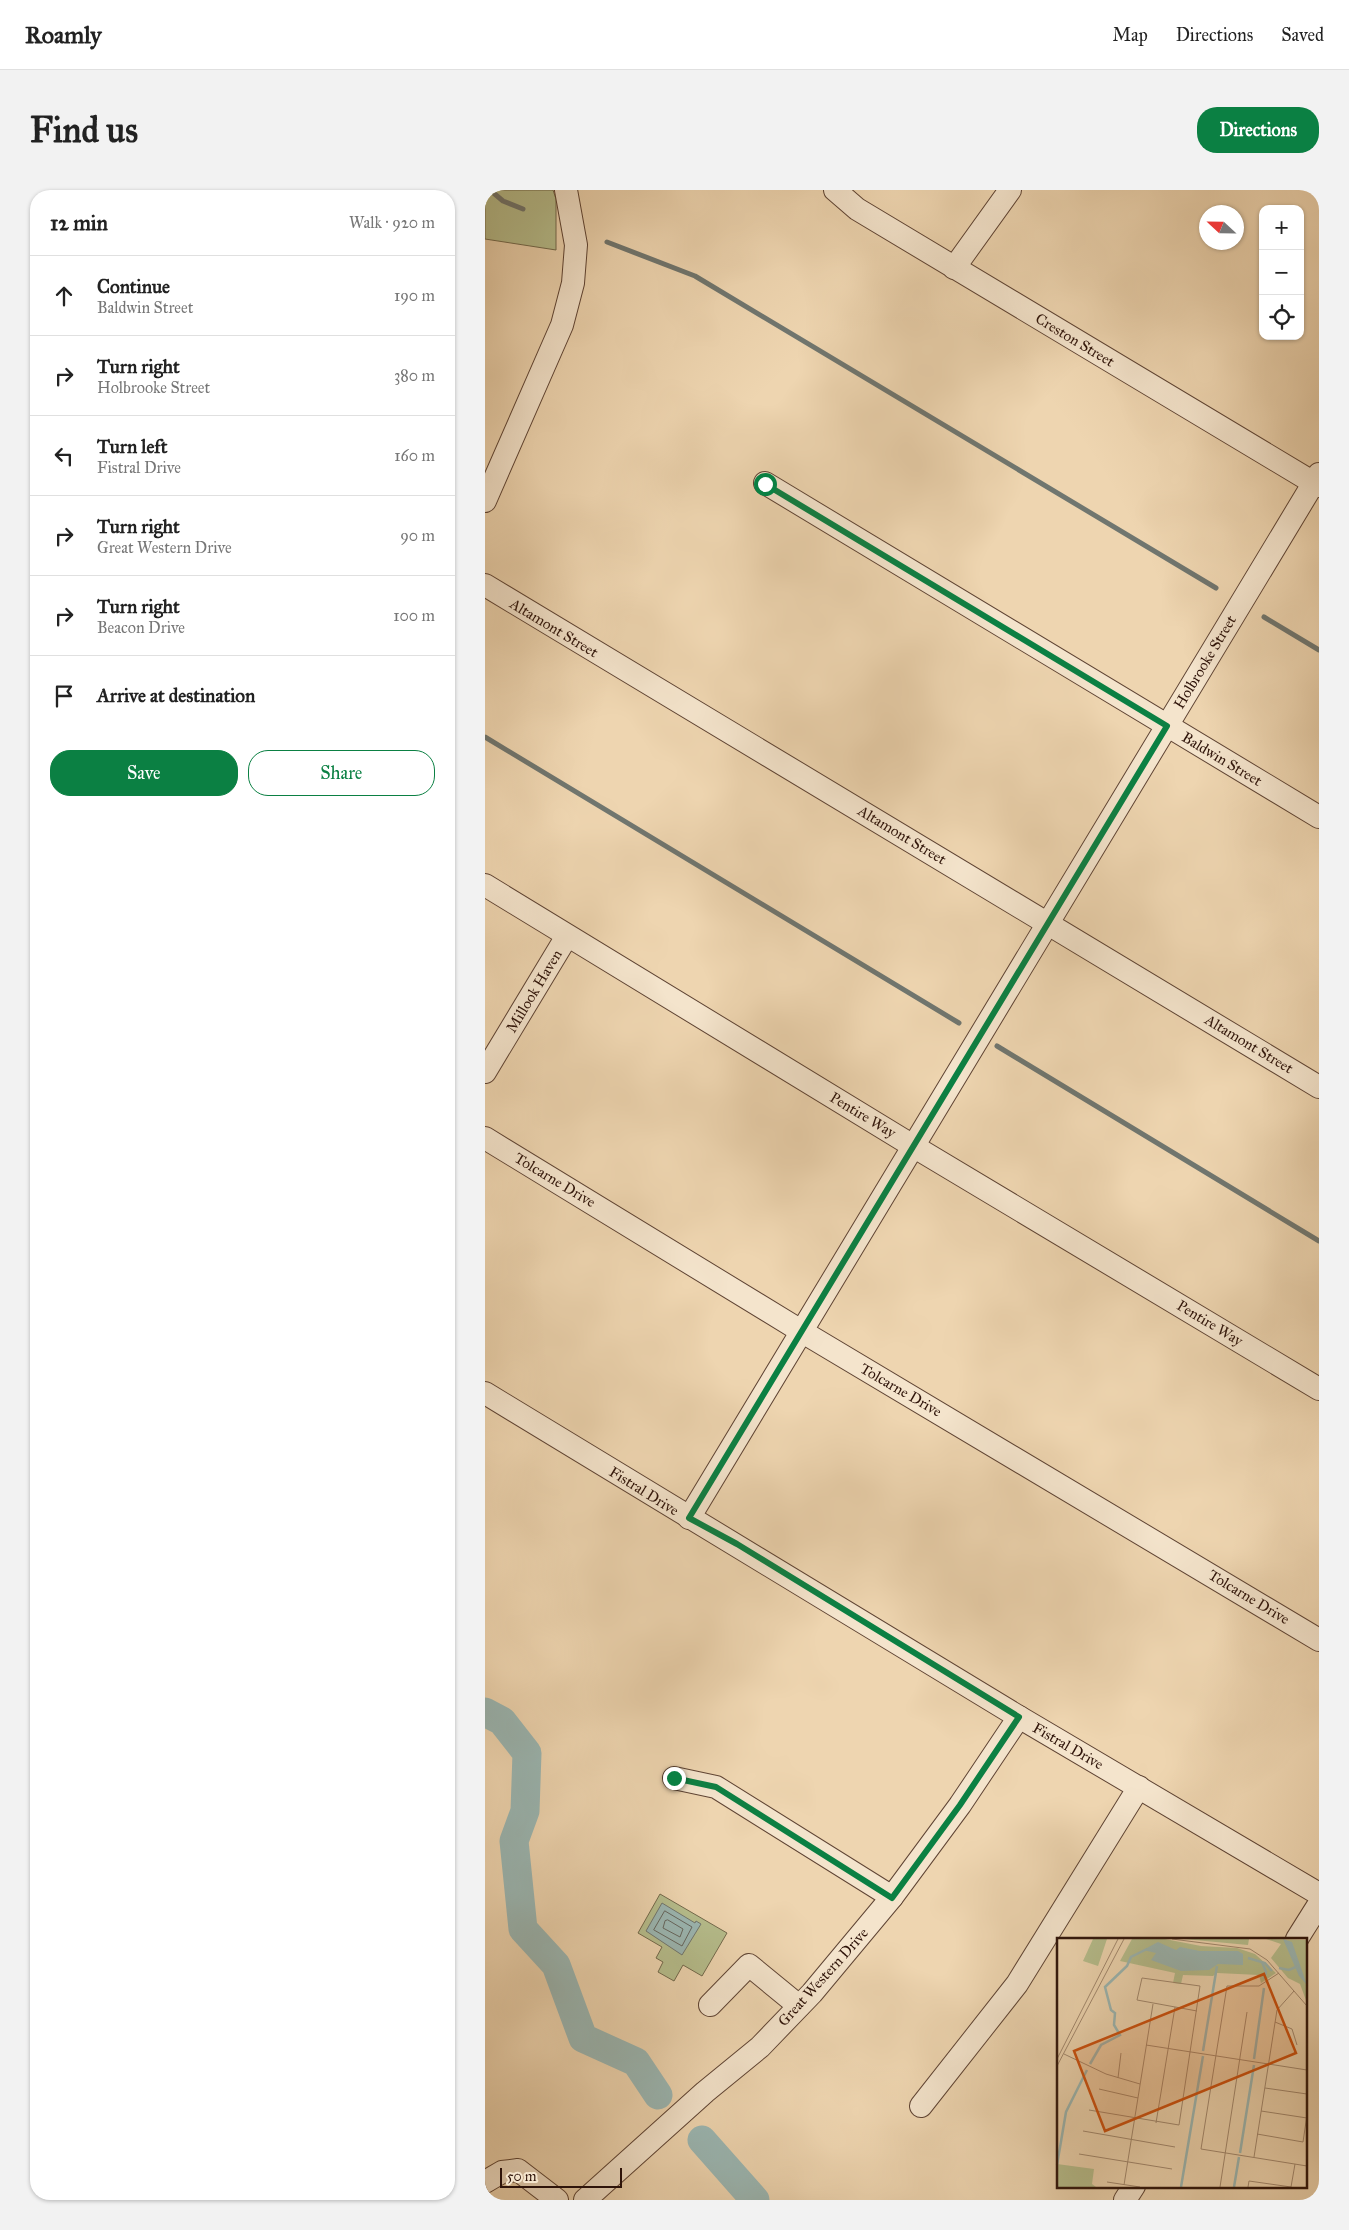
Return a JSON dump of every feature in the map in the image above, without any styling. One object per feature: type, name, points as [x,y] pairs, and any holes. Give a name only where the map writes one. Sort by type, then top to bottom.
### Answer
[{"type":"street","points":[[485,501],[562,325],[573,283],[576,245],[566,190]]},
{"type":"street","name":"Creston Street","points":[[835,190],[857,209],[954,268],[1317,481]]},
{"type":"street","points":[[954,268],[1010,190]]},
{"type":"street","name":"Holbrooke Street","points":[[689,1518],[1317,481]]},
{"type":"street","name":"Baldwin Street","points":[[765,484],[1319,817]]},
{"type":"street","name":"Altamont Street","points":[[485,586],[1319,1087]]},
{"type":"street","name":"Pentire Way","points":[[485,885],[913,1146],[1319,1389]]},
{"type":"street","name":"Millook Haven","points":[[485,1072],[567,936]]},
{"type":"street","name":"Tolcarne Drive","points":[[485,1138],[801,1331],[1319,1640]]},
{"type":"street","name":"Fistral Drive","points":[[485,1393],[689,1518],[737,1544],[1019,1717],[1319,1894]]},
{"type":"street","name":"Great Western Drive","points":[[585,2200],[705,2092],[759,2047],[799,2006],[892,1898],[960,1805],[1019,1717]]},
{"type":"street","points":[[674,1778],[716,1787],[892,1898]]},
{"type":"street","points":[[921,2106],[1017,1984],[1139,1787]]},
{"type":"street","points":[[1298,1938],[1319,1904]]},
{"type":"street","points":[[710,2005],[749,1964],[799,2006]]},
{"type":"street","points":[[485,2182],[502,2172],[518,2170],[557,2200]]},
{"type":"street","points":[[1125,2200],[1134,2188]]},
{"type":"green space","points":[[485,190],[553,190],[556,199],[556,250],[485,239]]},
{"type":"green space","points":[[660,1894],[727,1933],[702,1976],[683,1965],[674,1981],[658,1972],[663,1962],[656,1958],[662,1947],[638,1933]]},
{"type":"water","points":[[662,1903],[695,1923],[696,1921],[701,1924],[682,1955],[646,1931]]},
{"type":"waterway","points":[[490,190],[503,201],[523,209]]},
{"type":"waterway","points":[[607,242],[695,276],[1216,588]]},
{"type":"waterway","points":[[1264,617],[1319,650]]},
{"type":"waterway","points":[[485,737],[959,1023]]},
{"type":"waterway","points":[[997,1046],[1319,1241]]},
{"type":"waterway","points":[[485,1712],[502,1721],[527,1753],[525,1811],[514,1841],[523,1929],[556,1965],[583,2038],[636,2062],[658,2095]]},
{"type":"waterway","points":[[702,2140],[755,2200]]},
{"type":"route","points":[[674,1778],[716,1787],[892,1898],[960,1805],[1019,1717],[737,1544],[689,1518],[1167,726],[765,484]]}]
